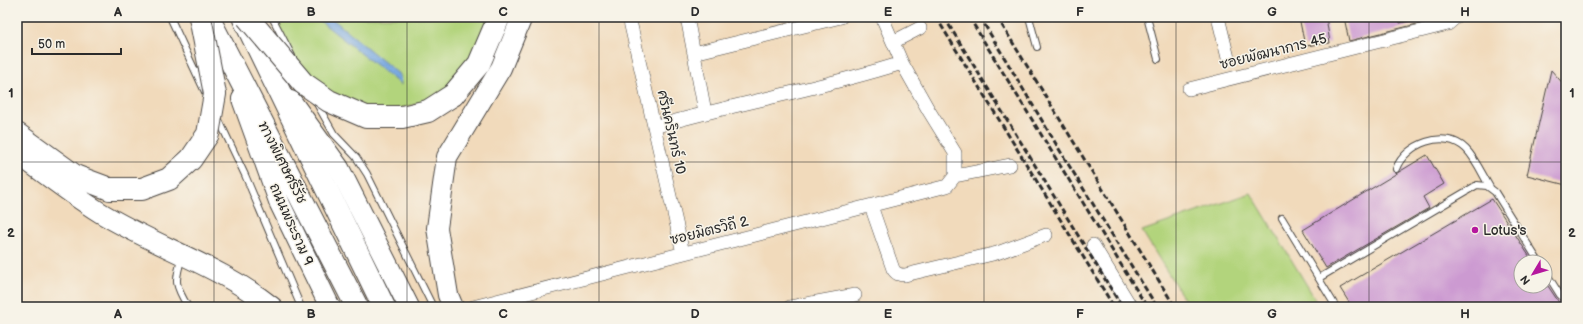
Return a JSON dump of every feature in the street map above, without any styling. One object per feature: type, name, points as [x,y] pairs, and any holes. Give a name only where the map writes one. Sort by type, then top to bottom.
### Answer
[{"type":"highway","points":[[17,134],[75,176],[110,189],[142,189],[169,179],[191,159],[208,134],[215,94],[200,17]]},
{"type":"highway","name":"ทางพิเศษศรีรัช","points":[[208,17],[357,307]]},
{"type":"highway","name":"ทางพิเศษศรีรัช","points":[[243,17],[384,307]]},
{"type":"highway","points":[[247,17],[303,83],[329,101],[366,117],[402,116],[428,111],[453,95],[479,64],[499,17]]},
{"type":"main road","points":[[453,307],[448,295],[437,228],[447,157],[501,68],[522,17]]},
{"type":"main road","name":"ถนนพระราม 9","points":[[225,50],[280,204],[330,307]]},
{"type":"main road","points":[[268,68],[339,168],[409,307]]},
{"type":"main road","points":[[17,153],[102,213],[214,269],[251,290],[272,307]]},
{"type":"street","name":"ศรีนครินทร์ 10","points":[[629,17],[683,253]]},
{"type":"street","points":[[687,17],[705,112]]},
{"type":"street","points":[[694,53],[841,17]]},
{"type":"street","points":[[882,17],[902,63],[954,153],[954,179]]},
{"type":"street","points":[[1218,17],[1228,58]]},
{"type":"street","name":"ซอยพัฒนาการ 45","points":[[1189,89],[1448,24],[1456,17]]},
{"type":"street","points":[[893,42],[920,28]]},
{"type":"street","points":[[654,127],[705,112],[867,74],[902,63]]},
{"type":"street","name":"ซอยมิตรวิถี 2","points":[[472,307],[947,186],[954,179],[1010,165]]},
{"type":"street","points":[[871,206],[893,269],[895,273],[899,275],[905,275],[997,253],[1046,235]]},
{"type":"street","points":[[1093,244],[1131,307]]},
{"type":"street","points":[[790,307],[855,295]]},
{"type":"lane","points":[[170,17],[245,175],[301,307]]},
{"type":"lane","points":[[272,17],[334,134],[356,157],[367,174],[433,307]]},
{"type":"lane","points":[[1029,17],[1037,47]]},
{"type":"lane","points":[[1147,17],[1158,59]]},
{"type":"lane","points":[[1396,169],[1402,156],[1412,148],[1428,142],[1451,140],[1466,149],[1534,254]]},
{"type":"lane","points":[[1319,278],[1475,186],[1482,185],[1491,189]]},
{"type":"lane","points":[[1282,218],[1336,307]]},
{"type":"lane","points":[[183,254],[176,280],[179,292],[188,307]]},
{"type":"lane","points":[[1553,284],[1560,295],[1566,300]]},
{"type":"green space","points":[[272,17],[499,17],[453,95],[366,117],[306,85]]},
{"type":"green space","points":[[1251,193],[1320,307],[1189,307],[1142,231]]},
{"type":"water","points":[[315,17],[330,17],[400,75],[401,85]]},
{"type":"building","points":[[1299,17],[1326,17],[1330,43],[1305,46]]},
{"type":"building","points":[[1344,17],[1399,17],[1400,23],[1420,18],[1421,23],[1349,41]]},
{"type":"building","points":[[1551,70],[1566,87],[1566,185],[1527,175]]},
{"type":"building","points":[[1427,155],[1444,184],[1423,197],[1429,208],[1326,268],[1303,230]]},
{"type":"building","name":"Lotus's","points":[[1492,199],[1528,254],[1513,254],[1513,294],[1553,294],[1562,307],[1352,307],[1340,288]]},
{"type":"railway","points":[[936,17],[1114,307]]},
{"type":"railway","points":[[944,17],[1122,307]]},
{"type":"railway","points":[[969,17],[1147,307]]},
{"type":"railway","points":[[980,17],[1065,159],[1157,307]]},
{"type":"railway","points":[[997,17],[1175,307]]},
{"type":"place","name":"Lotus's","points":[[1475,230]]}]
